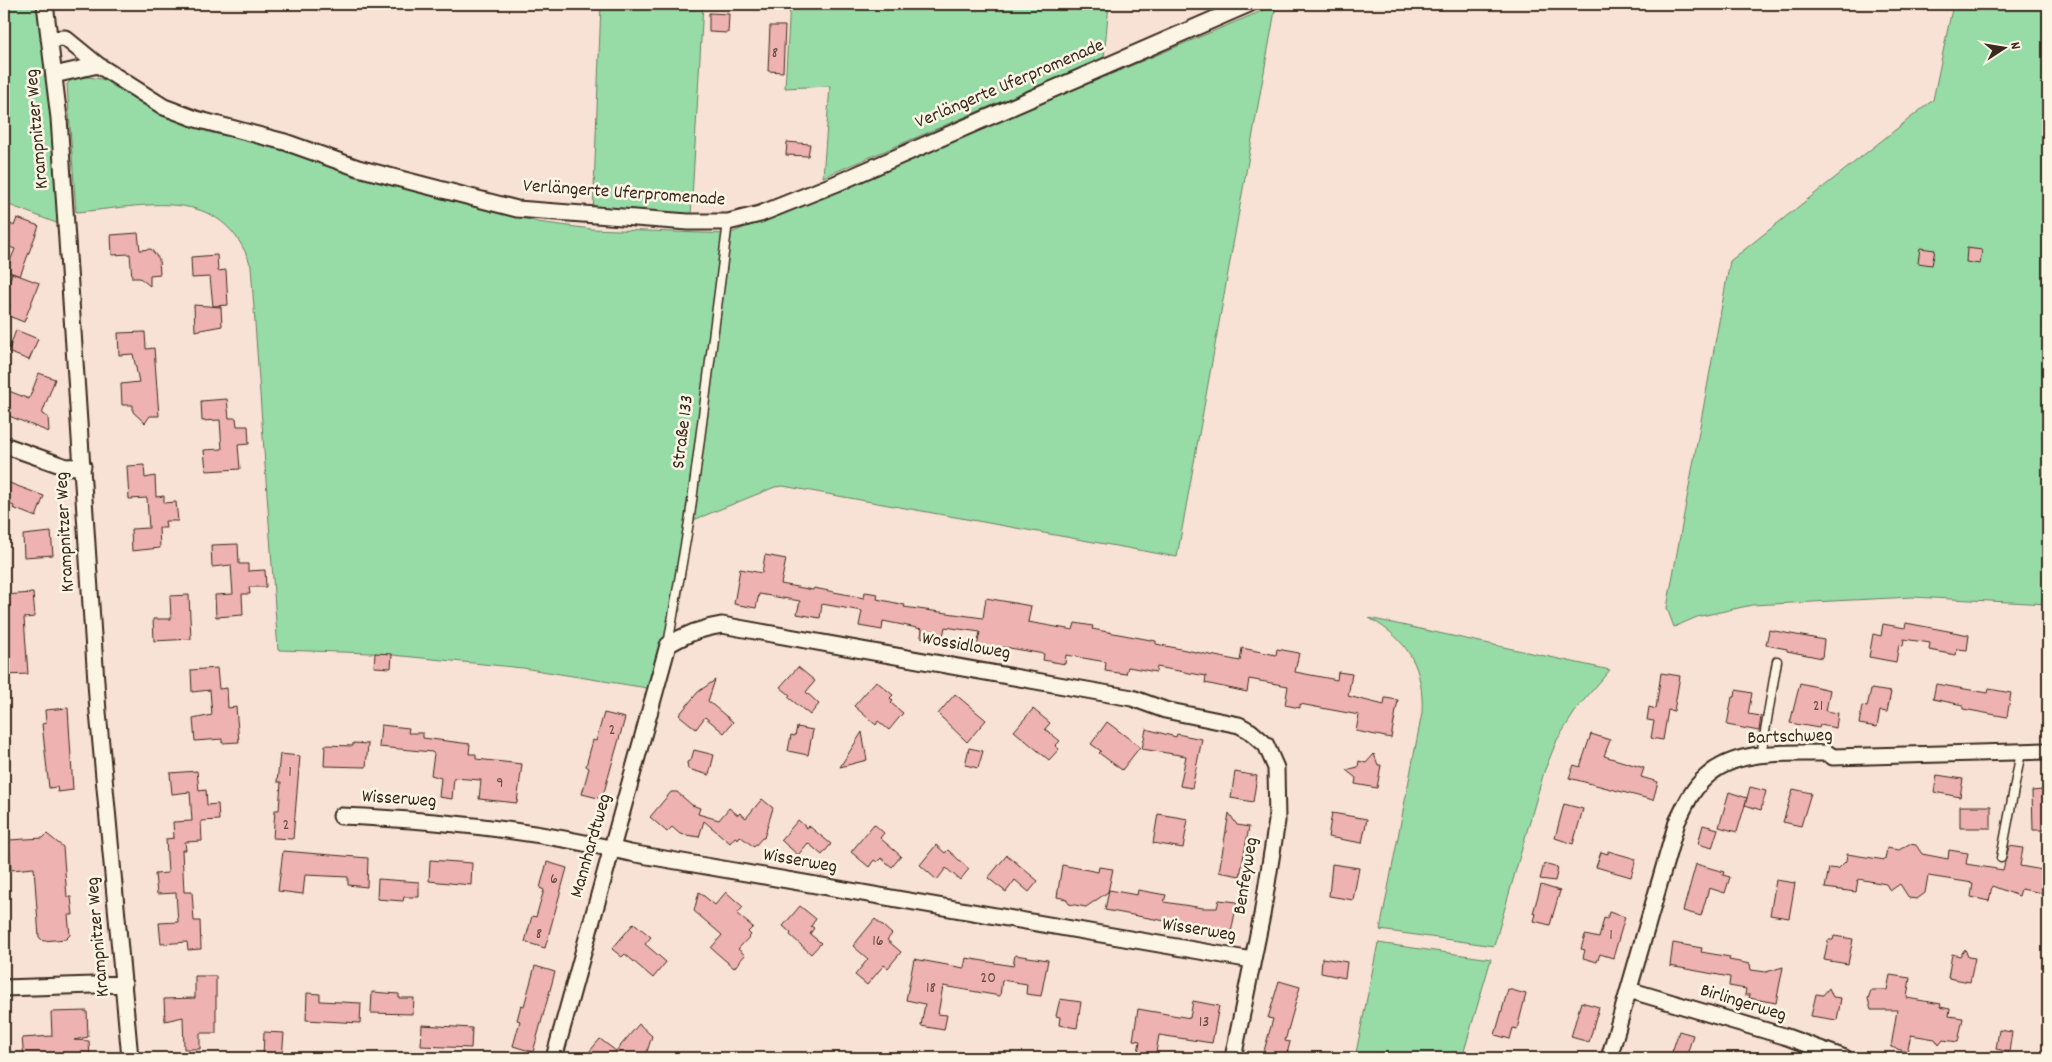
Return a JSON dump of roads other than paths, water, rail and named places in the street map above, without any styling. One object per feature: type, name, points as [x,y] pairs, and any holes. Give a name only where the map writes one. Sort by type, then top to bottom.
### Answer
[{"type":"street","name":"Krampnitzer Weg","points":[[45,4],[54,75],[83,466],[98,712],[130,1058]]},
{"type":"street","name":"Verlängerte Uferpromenade","points":[[50,39],[65,38],[98,65],[164,107],[196,119],[285,142],[358,168],[517,209],[688,222],[728,222],[760,214],[835,184],[1249,4]]},
{"type":"street","points":[[54,75],[98,65]]},
{"type":"street","points":[[4,445],[66,467],[83,466]]},
{"type":"street","name":"Wossidloweg","points":[[668,645],[687,633],[704,627],[737,626],[1132,698],[1165,710],[1239,725],[1256,736]]},
{"type":"street","name":"Mannhardtweg","points":[[554,1058],[668,645]]},
{"type":"street","name":"Benfeyweg","points":[[1233,1058],[1262,915],[1278,799],[1276,768],[1272,754],[1256,736]]},
{"type":"street","name":"Bartschweg","points":[[1609,1058],[1677,822],[1689,796],[1706,776],[1724,765],[1761,755],[1828,753],[1833,757],[2048,751]]},
{"type":"street","name":"Wisserweg","points":[[341,816],[466,825],[597,844],[612,849],[1252,960]]},
{"type":"street","points":[[4,988],[124,984]]},
{"type":"street","name":"Birlingerweg","points":[[1629,990],[1784,1036],[1845,1058]]},
{"type":"lane","name":"Straße 133","points":[[668,645],[690,516],[728,222]]},
{"type":"lane","points":[[1761,755],[1777,661]]},
{"type":"lane","points":[[2001,858],[2021,752]]}]
